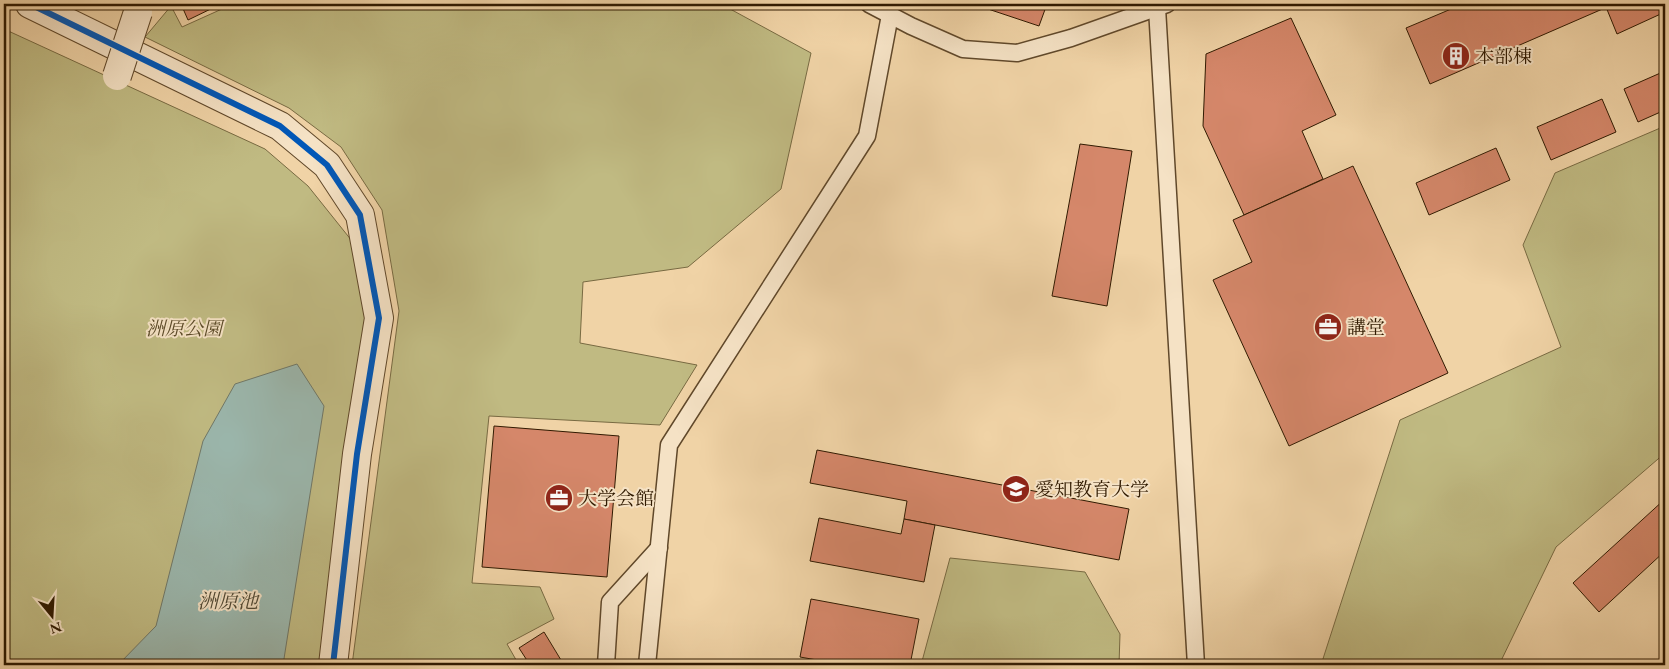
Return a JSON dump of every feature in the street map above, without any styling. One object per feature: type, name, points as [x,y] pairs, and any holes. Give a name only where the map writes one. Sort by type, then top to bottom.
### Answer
[{"type":"street","points":[[30,4],[280,126],[327,165],[360,215],[380,318],[357,454],[333,665]]},
{"type":"street","points":[[116,76],[139,8]]},
{"type":"lane","points":[[869,4],[910,26],[963,49],[1017,53],[1071,38],[1162,6],[1196,665]]},
{"type":"lane","points":[[647,665],[669,445],[867,136],[890,16]]},
{"type":"lane","points":[[606,665],[610,602],[658,548]]},
{"type":"green space","points":[[233,4],[721,4],[811,53],[781,189],[688,267],[583,282],[580,343],[697,365],[660,425],[489,416],[472,583],[540,587],[554,619],[507,644],[519,665],[352,665],[399,311],[382,210],[341,147],[289,108],[145,37],[171,6],[182,27]]},
{"type":"green space","name":"洲原公園","points":[[4,29],[265,149],[308,186],[352,241],[367,323],[323,665],[4,665]]},
{"type":"green space","points":[[1665,126],[1665,453],[1556,547],[1499,665],[1321,665],[1400,420],[1561,347],[1523,245],[1555,173]]},
{"type":"green space","points":[[950,558],[1085,572],[1120,634],[1119,665],[921,665]]},
{"type":"water","name":"洲原池","points":[[297,364],[324,406],[283,665],[118,665],[156,626],[203,441],[235,384]]},
{"type":"building","points":[[181,4],[221,4],[188,20]]},
{"type":"building","points":[[973,4],[1047,4],[1039,26]]},
{"type":"building","name":"本部棟","points":[[1463,4],[1614,4],[1430,84],[1406,28]]},
{"type":"building","points":[[1614,4],[1665,4],[1665,12],[1617,34],[1606,7]]},
{"type":"building","points":[[1291,18],[1336,115],[1302,131],[1323,179],[1244,215],[1203,126],[1206,54]]},
{"type":"building","points":[[1665,71],[1665,110],[1638,122],[1624,89]]},
{"type":"building","points":[[1602,99],[1616,132],[1551,160],[1537,127]]},
{"type":"building","points":[[1080,144],[1132,151],[1107,306],[1052,296]]},
{"type":"building","points":[[1496,148],[1510,180],[1429,215],[1416,183]]},
{"type":"building","points":[[1353,166],[1448,373],[1289,446],[1213,280],[1252,262],[1233,220]]},
{"type":"building","points":[[494,426],[619,436],[607,577],[482,567]]},
{"type":"building","points":[[817,450],[1129,509],[1119,560],[904,519],[907,501],[810,483]]},
{"type":"building","points":[[1665,499],[1665,551],[1599,612],[1573,583]]},
{"type":"building","points":[[819,518],[901,534],[904,519],[935,525],[924,582],[810,561]]},
{"type":"building","points":[[811,599],[919,619],[910,665],[845,665],[800,657]]},
{"type":"building","points":[[544,632],[564,665],[530,665],[519,648]]},
{"type":"cycle path","points":[[30,4],[280,126],[327,165],[360,215],[379,318],[357,454],[333,665]]},
{"type":"place","name":"本部棟","points":[[1456,56]]},
{"type":"place","name":"講堂","points":[[1328,327]]},
{"type":"place","name":"愛知教育大学","points":[[1016,489]]},
{"type":"place","name":"大学会館","points":[[559,498]]}]
